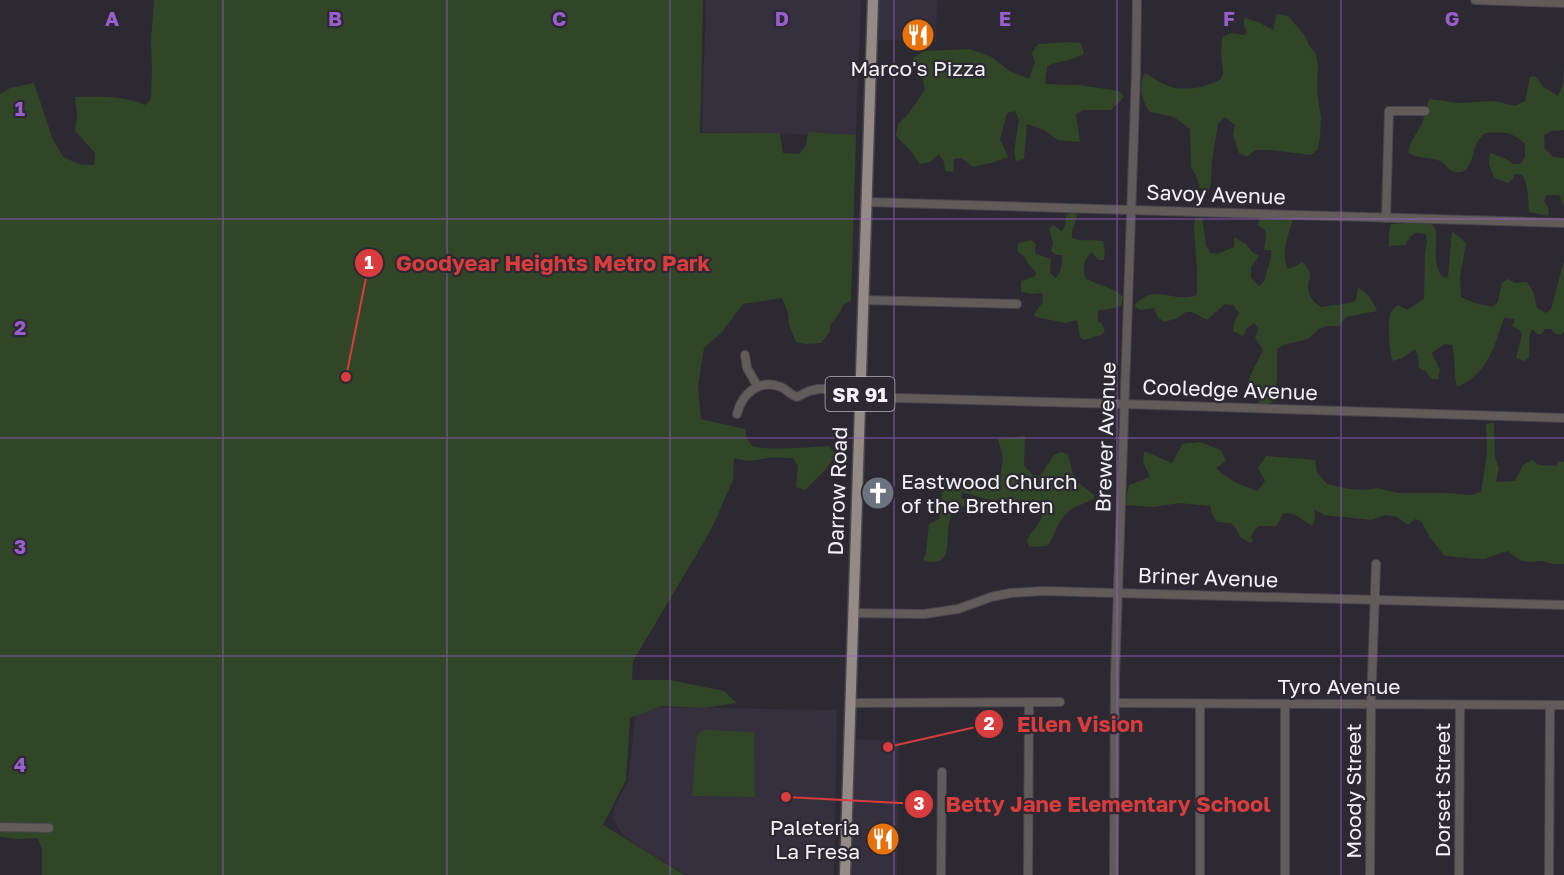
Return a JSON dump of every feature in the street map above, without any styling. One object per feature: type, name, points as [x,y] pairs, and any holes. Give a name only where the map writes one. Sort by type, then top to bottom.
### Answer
[{"type":"main road","name":"Darrow Road","points":[[845,875],[873,0]]},
{"type":"street","name":"Brewer Avenue","points":[[1114,875],[1115,703],[1137,0]]},
{"type":"street","points":[[1475,0],[1564,3]]},
{"type":"street","points":[[1386,218],[1389,111],[1425,111]]},
{"type":"street","name":"Savoy Avenue","points":[[866,202],[1564,223]]},
{"type":"street","points":[[863,300],[1017,304]]},
{"type":"street","points":[[737,414],[741,401],[758,387],[747,368],[745,355]]},
{"type":"street","name":"Cooledge Avenue","points":[[758,387],[777,386],[797,398],[818,388],[832,389],[860,397],[1564,418]]},
{"type":"street","name":"Moody Street","points":[[1370,875],[1371,704],[1376,564]]},
{"type":"street","name":"Briner Avenue","points":[[853,613],[901,615],[943,612],[991,597],[1043,591],[1564,605]]},
{"type":"street","points":[[1028,875],[1029,702]]},
{"type":"street","points":[[850,703],[1060,702]]},
{"type":"street","name":"Tyro Avenue","points":[[1115,703],[1564,705]]},
{"type":"street","points":[[1200,704],[1200,875]]},
{"type":"street","points":[[1285,704],[1285,875]]},
{"type":"street","name":"Dorset Street","points":[[1460,705],[1460,875]]},
{"type":"street","points":[[1549,875],[1550,705]]},
{"type":"street","points":[[941,875],[942,772]]},
{"type":"street","points":[[0,826],[49,828]]},
{"type":"shaded area","points":[[706,0],[861,0],[856,135],[702,132]]},
{"type":"shaded area","points":[[873,0],[937,0],[936,41],[871,40]]},
{"type":"shaded area","points":[[643,707],[837,710],[834,875],[687,875],[624,837],[613,819],[615,805],[628,781],[636,712]]},
{"type":"shaded area","points":[[849,739],[899,741],[897,875],[845,875]]},
{"type":"green space","points":[[154,0],[703,0],[700,133],[780,133],[783,153],[799,154],[806,145],[808,132],[856,135],[851,301],[843,305],[831,324],[829,333],[821,343],[796,342],[782,298],[743,304],[722,332],[704,348],[698,386],[701,419],[745,429],[746,436],[753,446],[778,448],[829,446],[836,455],[805,490],[796,487],[798,466],[793,458],[748,461],[734,458],[733,480],[711,530],[633,661],[632,680],[670,680],[724,691],[737,703],[705,708],[661,706],[630,718],[626,780],[603,825],[685,875],[42,875],[42,850],[38,838],[0,837],[0,94],[10,88],[34,83],[52,137],[63,157],[79,164],[94,165],[95,153],[75,131],[77,114],[75,97],[119,98],[145,105],[151,99],[151,39]]},
{"type":"green space","points":[[1277,14],[1288,16],[1305,36],[1316,54],[1317,91],[1321,118],[1318,149],[1311,155],[1255,150],[1247,157],[1239,153],[1233,134],[1235,125],[1225,117],[1218,124],[1211,184],[1208,192],[1200,188],[1191,167],[1190,129],[1174,117],[1150,112],[1142,93],[1143,78],[1145,73],[1167,86],[1181,89],[1216,82],[1221,79],[1223,73],[1222,37],[1231,33],[1243,35],[1247,33],[1244,18],[1273,30]]},
{"type":"green space","points":[[1081,43],[1084,54],[1047,66],[1045,84],[1079,85],[1119,91],[1124,97],[1111,110],[1083,110],[1076,114],[1080,142],[1058,140],[1044,130],[1027,124],[1024,159],[1016,161],[1014,152],[1019,120],[1015,111],[1007,113],[1000,139],[1008,157],[973,167],[961,158],[954,159],[953,172],[945,171],[944,162],[939,154],[930,162],[920,164],[896,136],[898,124],[925,90],[921,72],[913,58],[925,51],[970,49],[992,57],[1009,71],[1029,79],[1035,62],[1032,53],[1038,44]]},
{"type":"green space","points":[[1564,68],[1564,130],[1552,131],[1544,135],[1545,149],[1553,157],[1564,158],[1564,206],[1559,195],[1547,195],[1544,201],[1549,209],[1548,216],[1529,212],[1527,188],[1522,175],[1514,174],[1513,179],[1508,183],[1494,178],[1489,164],[1490,153],[1514,164],[1521,164],[1525,156],[1525,144],[1512,135],[1502,132],[1485,133],[1477,143],[1468,167],[1460,172],[1453,171],[1440,161],[1415,156],[1408,152],[1422,124],[1429,99],[1459,103],[1495,101],[1515,106],[1525,101],[1530,77],[1535,76],[1544,87],[1558,96],[1563,84]]},
{"type":"green space","points":[[1072,211],[1077,215],[1072,238],[1103,241],[1105,250],[1104,260],[1098,260],[1092,252],[1085,261],[1086,279],[1116,291],[1123,297],[1121,306],[1098,311],[1098,322],[1102,323],[1105,331],[1101,335],[1084,340],[1080,337],[1077,320],[1066,323],[1036,317],[1034,314],[1043,302],[1042,293],[1021,292],[1021,281],[1035,276],[1036,272],[1018,252],[1019,243],[1031,240],[1036,244],[1036,254],[1051,259],[1050,273],[1056,278],[1061,270],[1062,255],[1051,251],[1053,243],[1049,228],[1053,225],[1062,231],[1066,216]]},
{"type":"green space","points":[[1202,217],[1206,245],[1211,253],[1217,254],[1234,247],[1234,237],[1259,256],[1251,267],[1251,278],[1259,286],[1265,280],[1271,253],[1271,250],[1264,250],[1266,238],[1265,230],[1258,225],[1260,217],[1294,217],[1286,243],[1286,263],[1288,269],[1302,262],[1308,268],[1310,275],[1308,290],[1313,301],[1321,307],[1350,303],[1356,300],[1358,288],[1367,294],[1377,311],[1346,317],[1339,326],[1327,326],[1319,329],[1308,339],[1283,345],[1277,349],[1274,401],[1267,405],[1258,403],[1260,399],[1257,392],[1246,388],[1263,350],[1255,337],[1259,329],[1254,323],[1247,328],[1243,336],[1233,331],[1239,313],[1233,305],[1225,304],[1207,320],[1192,312],[1186,312],[1178,318],[1164,322],[1157,316],[1154,308],[1140,310],[1134,306],[1149,295],[1188,297],[1197,295],[1194,230],[1195,219]]},
{"type":"green space","points":[[1418,222],[1430,224],[1435,229],[1436,264],[1444,278],[1448,277],[1452,231],[1466,243],[1460,277],[1461,297],[1474,303],[1493,307],[1498,301],[1502,283],[1508,279],[1515,283],[1527,282],[1533,292],[1537,308],[1546,313],[1551,309],[1564,261],[1564,332],[1560,335],[1551,329],[1545,329],[1542,334],[1537,334],[1532,329],[1529,358],[1524,361],[1516,358],[1522,334],[1520,330],[1512,326],[1515,319],[1504,318],[1493,349],[1483,367],[1476,375],[1457,387],[1452,345],[1444,344],[1432,353],[1440,370],[1438,379],[1432,379],[1419,368],[1415,349],[1393,361],[1389,336],[1391,312],[1398,305],[1407,310],[1424,299],[1427,243],[1426,234],[1415,233],[1405,245],[1389,246],[1389,233],[1391,224]]},
{"type":"green space","points":[[1494,423],[1495,457],[1499,469],[1496,482],[1515,481],[1523,465],[1532,460],[1539,465],[1556,466],[1559,461],[1564,462],[1564,564],[1519,560],[1508,551],[1484,559],[1445,556],[1430,538],[1421,521],[1415,519],[1408,525],[1397,517],[1385,515],[1371,520],[1324,515],[1314,509],[1315,520],[1312,526],[1294,514],[1283,513],[1276,526],[1258,526],[1251,536],[1253,542],[1248,542],[1240,537],[1231,523],[1217,522],[1210,506],[1179,503],[1154,507],[1125,505],[1129,485],[1150,477],[1143,462],[1144,451],[1172,463],[1182,444],[1200,442],[1221,450],[1226,461],[1216,468],[1225,476],[1258,491],[1265,481],[1258,468],[1266,456],[1315,460],[1317,473],[1327,484],[1349,489],[1377,488],[1398,493],[1471,495],[1481,492],[1487,454],[1486,424]]},
{"type":"green space","points":[[1025,436],[1024,466],[1033,475],[1040,476],[1054,455],[1061,452],[1068,454],[1073,474],[1079,483],[1094,495],[1094,499],[1076,507],[1064,516],[1047,546],[1029,547],[1027,540],[1041,520],[1042,506],[986,499],[962,492],[961,498],[972,501],[973,505],[956,506],[948,527],[947,550],[944,556],[933,562],[923,560],[929,524],[939,519],[944,481],[988,484],[1000,478],[1003,458],[998,439]]},
{"type":"green space","points":[[704,730],[754,732],[755,797],[692,796],[697,734]]},
{"type":"place","name":"Marco's Pizza","points":[[918,35]]},
{"type":"place","name":"Goodyear Heights Metro Park","points":[[346,377]]},
{"type":"place","name":"Eastwood Church of the Brethren","points":[[878,493]]},
{"type":"place","name":"Ellen Vision","points":[[888,747]]},
{"type":"place","name":"Betty Jane Elementary School","points":[[786,797]]},
{"type":"place","name":"Paleteria La Fresa","points":[[883,839]]}]
